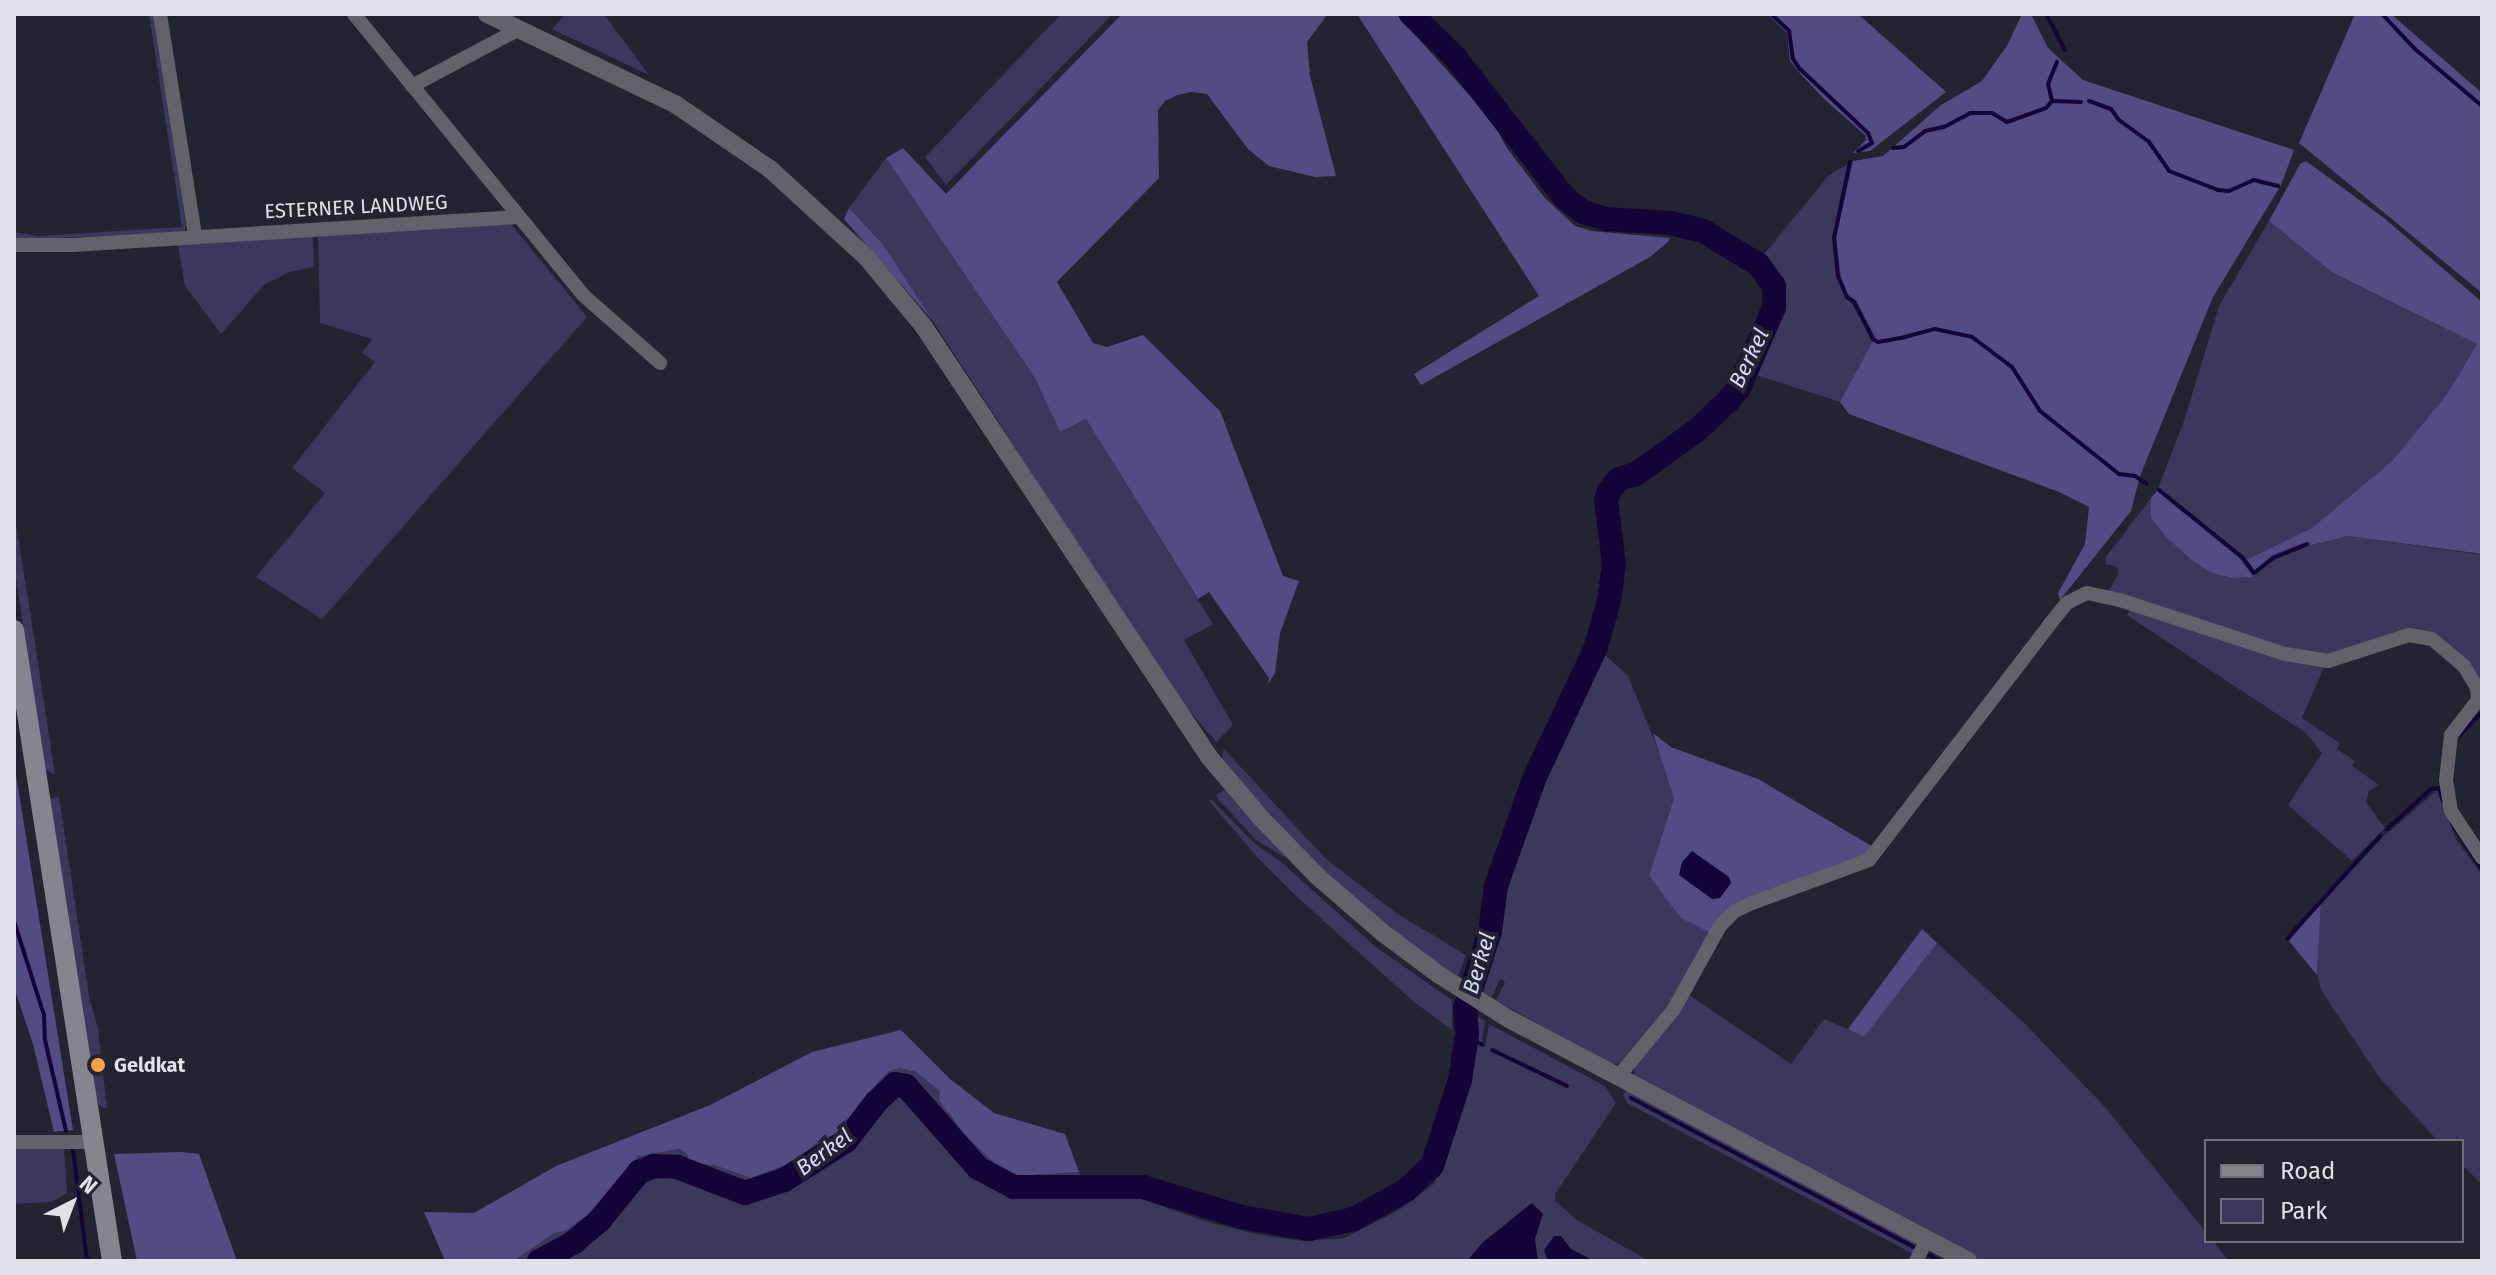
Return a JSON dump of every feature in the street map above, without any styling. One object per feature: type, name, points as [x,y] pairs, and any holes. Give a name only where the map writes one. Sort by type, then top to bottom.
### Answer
[{"type":"main road","points":[[14,630],[112,1261]]},
{"type":"street","points":[[160,14],[195,235]]},
{"type":"street","points":[[354,14],[583,295],[660,363]]},
{"type":"street","points":[[487,14],[631,81],[708,125],[800,193],[867,258],[924,327],[1209,757],[1262,819],[1317,876],[1438,974],[1509,1019],[1968,1261]]},
{"type":"street","points":[[412,86],[519,29]]},
{"type":"street","name":"ESTERNER LANDWEG","points":[[14,245],[73,245],[518,217]]},
{"type":"street","points":[[1618,1077],[1674,1009],[1720,926],[1735,911],[1752,903],[1869,860],[2049,625],[2067,603],[2087,593],[2107,596],[2272,650],[2328,661],[2409,635],[2432,639],[2464,666],[2477,688],[2478,700],[2451,735],[2446,780],[2451,811],[2482,858]]},
{"type":"street","points":[[14,1142],[93,1142]]},
{"type":"street","points":[[1916,1261],[1927,1239]]},
{"type":"green space","points":[[149,14],[154,14],[186,226],[184,232],[14,240],[14,232],[38,236],[182,227]]},
{"type":"green space","points":[[566,14],[604,14],[649,75],[552,29]]},
{"type":"green space","points":[[1061,14],[1113,14],[946,185],[925,157]]},
{"type":"green space","points":[[886,158],[1035,378],[1060,432],[1086,419],[1213,624],[1184,640],[1233,725],[1216,742],[1177,696],[882,243],[849,208]]},
{"type":"green space","points":[[1853,161],[1836,237],[1851,297],[1857,300],[1875,337],[1840,402],[1756,375],[1783,310],[1785,297],[1780,280],[1762,257],[1828,176]]},
{"type":"green space","points":[[2269,221],[2333,273],[2477,344],[2448,393],[2392,461],[2312,528],[2252,566],[2254,570],[2272,555],[2307,541],[2308,546],[2348,536],[2482,555],[2482,689],[2434,636],[2328,658],[2283,650],[2108,592],[2118,575],[2117,567],[2106,564],[2106,557],[2151,498],[2151,518],[2164,535],[2212,573],[2232,578],[2253,576],[2238,557],[2157,491],[2184,421],[2219,306]]},
{"type":"green space","points":[[511,224],[587,317],[322,619],[256,577],[325,493],[292,468],[375,362],[362,353],[372,339],[320,323],[318,236]]},
{"type":"green space","points":[[313,236],[314,267],[290,272],[264,285],[221,334],[185,286],[178,245]]},
{"type":"green space","points":[[14,512],[55,775],[45,769],[14,566]]},
{"type":"green space","points":[[2132,607],[2325,665],[2302,718],[2340,743],[2337,749],[2355,761],[2352,766],[2379,785],[2369,791],[2366,802],[2385,828],[2352,861],[2288,805],[2322,753],[2306,733],[2127,615]]},
{"type":"green space","points":[[1601,651],[1628,676],[1669,776],[1674,798],[1649,877],[1711,933],[1660,1020],[1622,1063],[1611,1065],[1496,1000],[1505,982],[1500,979],[1492,997],[1479,989],[1504,916],[1505,882],[1545,769],[1556,746],[1575,720]]},
{"type":"green space","points":[[1224,749],[1325,858],[1396,913],[1466,955],[1458,976],[1421,952],[1333,882],[1221,761]]},
{"type":"green space","points":[[1224,790],[1289,860],[1256,840],[1218,799],[1216,795]]},
{"type":"green space","points":[[2437,790],[2456,839],[2482,875],[2482,1184],[2464,1167],[2464,1139],[2436,1139],[2378,1076],[2322,992],[2317,975],[2321,902],[2383,837]]},
{"type":"green space","points":[[59,796],[89,996],[98,1029],[107,1109],[98,1105],[50,799]]},
{"type":"green space","points":[[1212,800],[1255,844],[1280,861],[1376,947],[1452,1000],[1452,1030],[1414,1002],[1296,896],[1259,859],[1209,801]]},
{"type":"green space","points":[[1937,943],[2022,1021],[2105,1107],[2204,1230],[2204,1243],[2215,1243],[2229,1261],[1981,1261],[1633,1077],[1635,1065],[1689,995],[1791,1064],[1824,1019],[1864,1036]]},
{"type":"green space","points":[[1471,1012],[1485,1021],[1481,1047],[1485,1047],[1489,1024],[1605,1086],[1616,1103],[1555,1194],[1555,1201],[1577,1220],[1649,1261],[548,1261],[577,1246],[603,1226],[644,1175],[668,1171],[737,1196],[772,1193],[841,1152],[897,1091],[904,1091],[923,1117],[976,1173],[1011,1193],[1128,1194],[1204,1221],[1256,1234],[1301,1241],[1344,1238],[1399,1210],[1435,1183],[1437,1170],[1448,1154],[1467,1081],[1475,1039]]},
{"type":"green space","points":[[900,1068],[916,1072],[941,1091],[949,1115],[963,1133],[1004,1169],[1017,1176],[1079,1172],[1082,1181],[1015,1181],[998,1176],[962,1145],[910,1082],[894,1080],[879,1090],[848,1132],[833,1145],[769,1183],[739,1186],[679,1162],[654,1161],[639,1167],[596,1218],[572,1237],[529,1261],[514,1261],[554,1233],[565,1231],[638,1156],[679,1149],[686,1153],[691,1164],[714,1165],[751,1178],[768,1173],[787,1165],[820,1141],[837,1133],[888,1071]]},
{"type":"green space","points":[[1627,1089],[1916,1241],[1915,1255],[1627,1103],[1623,1095]]},
{"type":"green space","points":[[14,1147],[64,1148],[67,1193],[51,1202],[14,1204]]},
{"type":"shaded area","points":[[1122,14],[1328,14],[1307,42],[1310,76],[1336,176],[1315,177],[1269,166],[1248,149],[1207,94],[1191,92],[1178,95],[1165,101],[1158,110],[1159,178],[1057,282],[1093,343],[1107,347],[1143,335],[1220,411],[1283,576],[1299,581],[1280,633],[1275,673],[1268,684],[1269,678],[1209,592],[1198,599],[1086,419],[1060,432],[1035,378],[886,158],[903,148],[946,194]]},
{"type":"shaded area","points":[[1357,14],[1396,14],[1491,119],[1507,148],[1544,197],[1575,226],[1592,231],[1670,238],[1668,242],[1650,257],[1421,385],[1414,374],[1539,296]]},
{"type":"shaded area","points":[[1767,14],[1858,14],[1946,92],[1870,151],[1853,153],[1866,140],[1866,136],[1797,70],[1790,61],[1787,33]]},
{"type":"shaded area","points":[[2022,14],[2031,14],[2048,48],[2083,80],[2294,150],[2281,185],[2213,297],[2140,476],[2131,511],[2060,600],[2058,593],[2085,544],[2089,507],[2059,492],[1849,414],[1840,402],[1875,337],[1857,301],[1847,294],[1841,276],[1836,237],[1853,161],[1883,156],[1941,105],[1982,81],[2008,44]]},
{"type":"shaded area","points":[[2355,14],[2391,14],[2482,93],[2482,293],[2299,143]]},
{"type":"shaded area","points":[[2306,161],[2384,218],[2482,302],[2482,554],[2348,536],[2308,546],[2306,542],[2272,555],[2254,571],[2247,560],[2312,528],[2392,461],[2448,393],[2477,344],[2333,273],[2269,221],[2300,164]]},
{"type":"shaded area","points":[[849,208],[882,243],[933,321],[844,219]]},
{"type":"shaded area","points":[[2157,491],[2238,557],[2254,577],[2232,578],[2212,573],[2193,561],[2164,535],[2151,518],[2151,498]]},
{"type":"shaded area","points":[[1653,733],[1671,747],[1758,779],[1875,848],[1868,857],[1750,898],[1711,933],[1681,918],[1649,876],[1674,798]]},
{"type":"shaded area","points":[[14,762],[73,1130],[54,1132],[33,1044],[14,987]]},
{"type":"shaded area","points":[[1692,851],[1729,877],[1731,883],[1720,898],[1712,899],[1679,875],[1682,862]]},
{"type":"shaded area","points":[[2321,902],[2317,975],[2289,941]]},
{"type":"shaded area","points":[[1922,929],[1937,943],[1864,1037],[1848,1029]]},
{"type":"shaded area","points":[[901,1030],[950,1079],[994,1113],[1065,1134],[1079,1172],[1017,1176],[1005,1173],[963,1133],[939,1100],[940,1091],[916,1072],[900,1068],[889,1071],[880,1080],[837,1133],[820,1141],[787,1165],[751,1178],[714,1165],[691,1164],[686,1153],[679,1149],[638,1156],[586,1216],[565,1231],[554,1233],[514,1261],[445,1261],[424,1212],[474,1213],[556,1166],[710,1105],[812,1052]]},
{"type":"shaded area","points":[[114,1154],[199,1154],[237,1261],[137,1261]]},
{"type":"shaded area","points":[[1532,1203],[1543,1214],[1535,1239],[1538,1261],[1467,1261],[1482,1243]]},
{"type":"shaded area","points":[[1554,1236],[1561,1236],[1571,1249],[1594,1261],[1548,1261],[1544,1250]]},
{"type":"waterway","name":"Berkel","points":[[539,1261],[574,1242],[600,1220],[639,1172],[654,1166],[677,1167],[745,1193],[784,1180],[846,1141],[876,1102],[895,1084],[906,1086],[978,1168],[1014,1187],[1143,1187],[1242,1217],[1309,1229],[1354,1219],[1406,1190],[1432,1166],[1460,1080],[1467,1034],[1465,1008],[1490,931],[1496,886],[1534,779],[1596,647],[1609,600],[1614,564],[1606,500],[1609,491],[1619,479],[1636,474],[1696,431],[1739,388],[1774,307],[1774,286],[1759,265],[1703,231],[1672,223],[1605,219],[1583,212],[1564,197],[1455,57],[1411,14]]},
{"type":"waterway","points":[[1771,14],[1789,31],[1793,59],[1799,68],[1868,133],[1872,143],[1858,151]]},
{"type":"waterway","points":[[2046,14],[2065,50]]},
{"type":"waterway","points":[[2382,14],[2415,49],[2482,106]]},
{"type":"waterway","points":[[2052,101],[2048,84],[2057,62]]},
{"type":"waterway","points":[[1893,148],[1904,147],[1925,131],[1944,127],[1970,113],[1992,113],[2007,122],[2046,108],[2052,101],[2081,102]]},
{"type":"waterway","points":[[2089,101],[2111,109],[2119,120],[2149,142],[2169,171],[2218,190],[2229,191],[2254,180],[2278,186]]},
{"type":"waterway","points":[[1850,162],[1834,238],[1838,276],[1873,339],[1878,342],[1935,329],[1972,337],[2012,367],[2040,411],[2119,474],[2135,476],[2147,484]]},
{"type":"waterway","points":[[2159,490],[2242,557],[2254,573],[2273,558],[2307,544]]},
{"type":"waterway","points":[[2460,735],[2482,712]]},
{"type":"waterway","points":[[2387,829],[2431,789],[2439,788],[2443,801]]},
{"type":"waterway","points":[[2452,824],[2482,870]]},
{"type":"waterway","points":[[2287,939],[2380,836]]},
{"type":"waterway","points":[[14,921],[44,1015],[45,1040],[66,1131]]},
{"type":"waterway","points":[[1467,1037],[1481,1044]]},
{"type":"waterway","points":[[1492,1050],[1567,1086]]},
{"type":"waterway","points":[[1631,1098],[1917,1249]]},
{"type":"waterway","points":[[73,1150],[87,1261]]},
{"type":"waterway","points":[[1929,1255],[1940,1261]]},
{"type":"place","name":"Geldkat","points":[[98,1065]]}]
